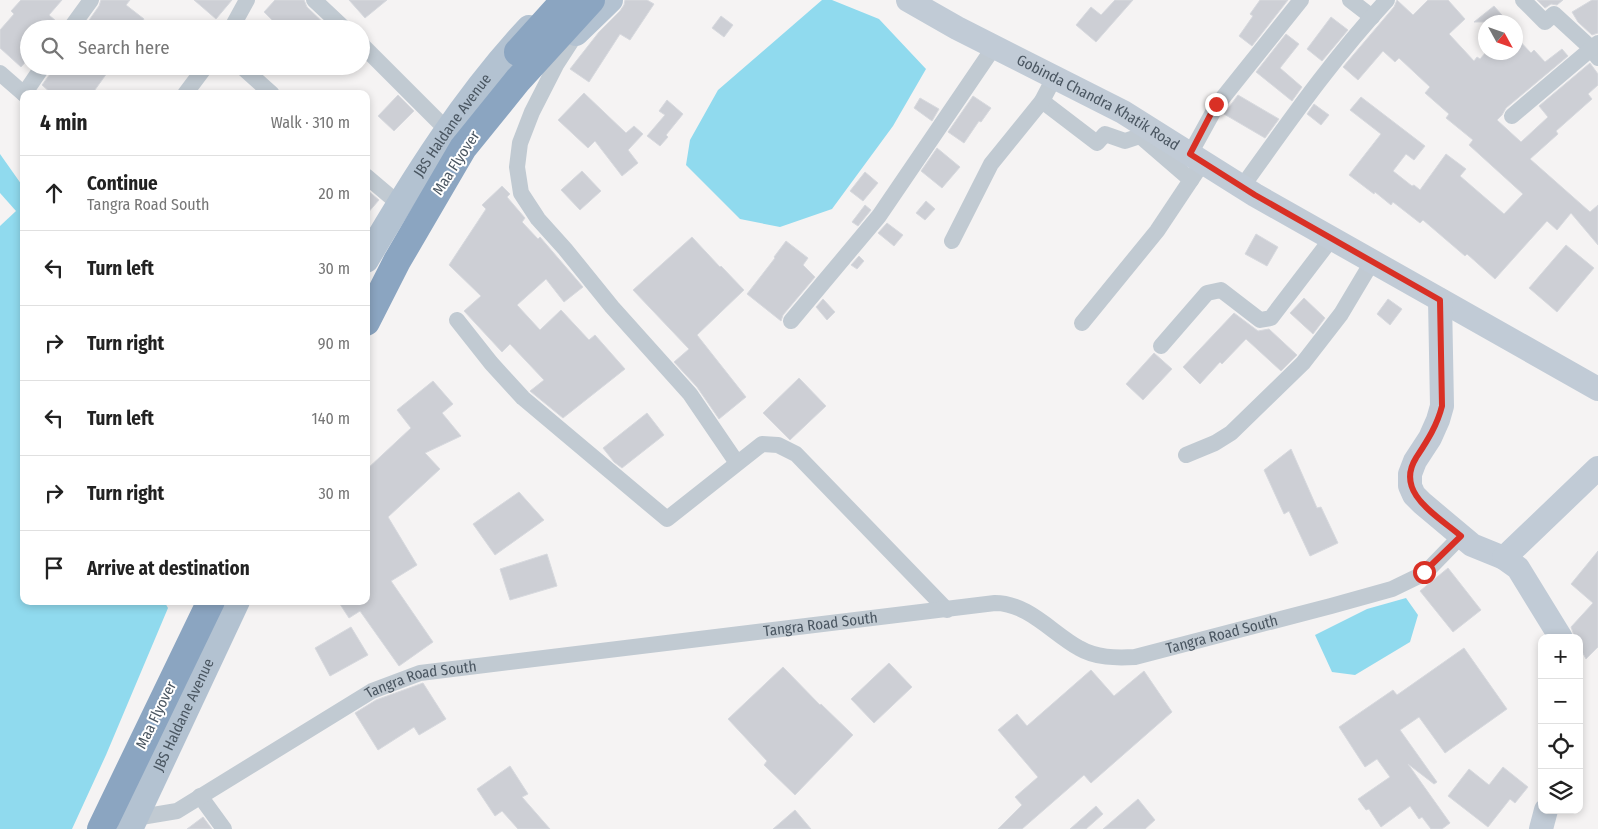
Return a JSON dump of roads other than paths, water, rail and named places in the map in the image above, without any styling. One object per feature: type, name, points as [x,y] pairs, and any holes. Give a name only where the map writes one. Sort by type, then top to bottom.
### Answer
[{"type":"highway","name":"Maa Flyover","points":[[370,273],[434,161],[506,67],[565,0]]},
{"type":"highway","name":"Maa Flyover","points":[[370,314],[397,261],[463,148],[518,80],[591,0]]},
{"type":"highway","name":"Maa Flyover","points":[[104,817],[210,605]]},
{"type":"highway","name":"Maa Flyover","points":[[129,825],[230,605]]},
{"type":"main road","name":"JBS Haldane Avenue","points":[[370,253],[439,141],[477,88],[554,0]]},
{"type":"main road","name":"JBS Haldane Avenue","points":[[370,330],[429,217],[455,175],[498,115],[552,52],[578,31],[610,0]]},
{"type":"main road","name":"Gobinda Chandra Khatik Road","points":[[908,0],[957,28],[1123,112],[1195,165],[1242,187],[1598,389]]},
{"type":"main road","points":[[1440,300],[1442,406],[1430,438],[1415,461],[1410,474],[1410,486],[1414,495],[1422,503],[1472,545],[1504,558],[1518,568],[1559,634]]},
{"type":"main road","points":[[1504,558],[1598,468]]},
{"type":"main road","name":"JBS Haldane Avenue","points":[[95,829],[104,817],[202,605]]},
{"type":"main road","name":"JBS Haldane Avenue","points":[[129,825],[235,605]]},
{"type":"main road","points":[[1541,829],[1545,814]]},
{"type":"street","points":[[77,20],[91,0]]},
{"type":"street","points":[[236,20],[247,0]]},
{"type":"street","points":[[314,0],[335,20]]},
{"type":"street","points":[[1082,323],[1157,231],[1195,165],[1216,104],[1301,0]]},
{"type":"street","points":[[1350,0],[1372,17]]},
{"type":"street","points":[[1242,187],[1315,86],[1387,0]]},
{"type":"street","points":[[1512,116],[1596,49],[1554,14],[1545,22],[1523,0]]},
{"type":"street","points":[[578,31],[556,65],[532,112],[520,143],[517,167],[521,193],[538,219],[612,307],[690,394],[737,463]]},
{"type":"street","points":[[792,321],[879,216],[994,47]]},
{"type":"street","points":[[370,53],[448,131]]},
{"type":"street","points":[[0,73],[20,90]]},
{"type":"street","points":[[27,90],[38,75]]},
{"type":"street","points":[[188,90],[199,75]]},
{"type":"street","points":[[251,75],[268,90]]},
{"type":"street","points":[[952,241],[991,164],[1042,101],[1054,78]]},
{"type":"street","points":[[1042,101],[1097,143],[1105,134],[1125,141],[1140,136],[1195,165]]},
{"type":"street","points":[[370,179],[399,204]]},
{"type":"street","points":[[1161,346],[1207,293],[1221,290],[1260,320],[1271,318],[1332,238]]},
{"type":"street","points":[[1186,455],[1215,443],[1231,432],[1303,363],[1341,314],[1372,262]]},
{"type":"street","points":[[458,320],[491,363],[523,398],[667,519],[762,444],[778,445],[796,454],[947,610]]},
{"type":"street","name":"Tangra Road South","points":[[129,825],[177,811],[372,691],[420,673],[996,603],[1007,603],[1020,608],[1080,649],[1110,658],[1135,657],[1392,589],[1424,572],[1461,536]]},
{"type":"street","points":[[200,796],[224,829]]},
{"type":"street","points":[[104,817],[129,825]]},
{"type":"water","points":[[822,0],[832,0],[879,19],[926,69],[893,126],[832,209],[780,227],[740,219],[686,165],[690,140],[718,90]]},
{"type":"water","points":[[0,154],[20,182],[20,605],[166,605],[168,608],[106,755],[72,829],[0,829]]},
{"type":"water","points":[[1406,598],[1418,615],[1410,642],[1355,675],[1332,672],[1315,635],[1367,609]]}]
